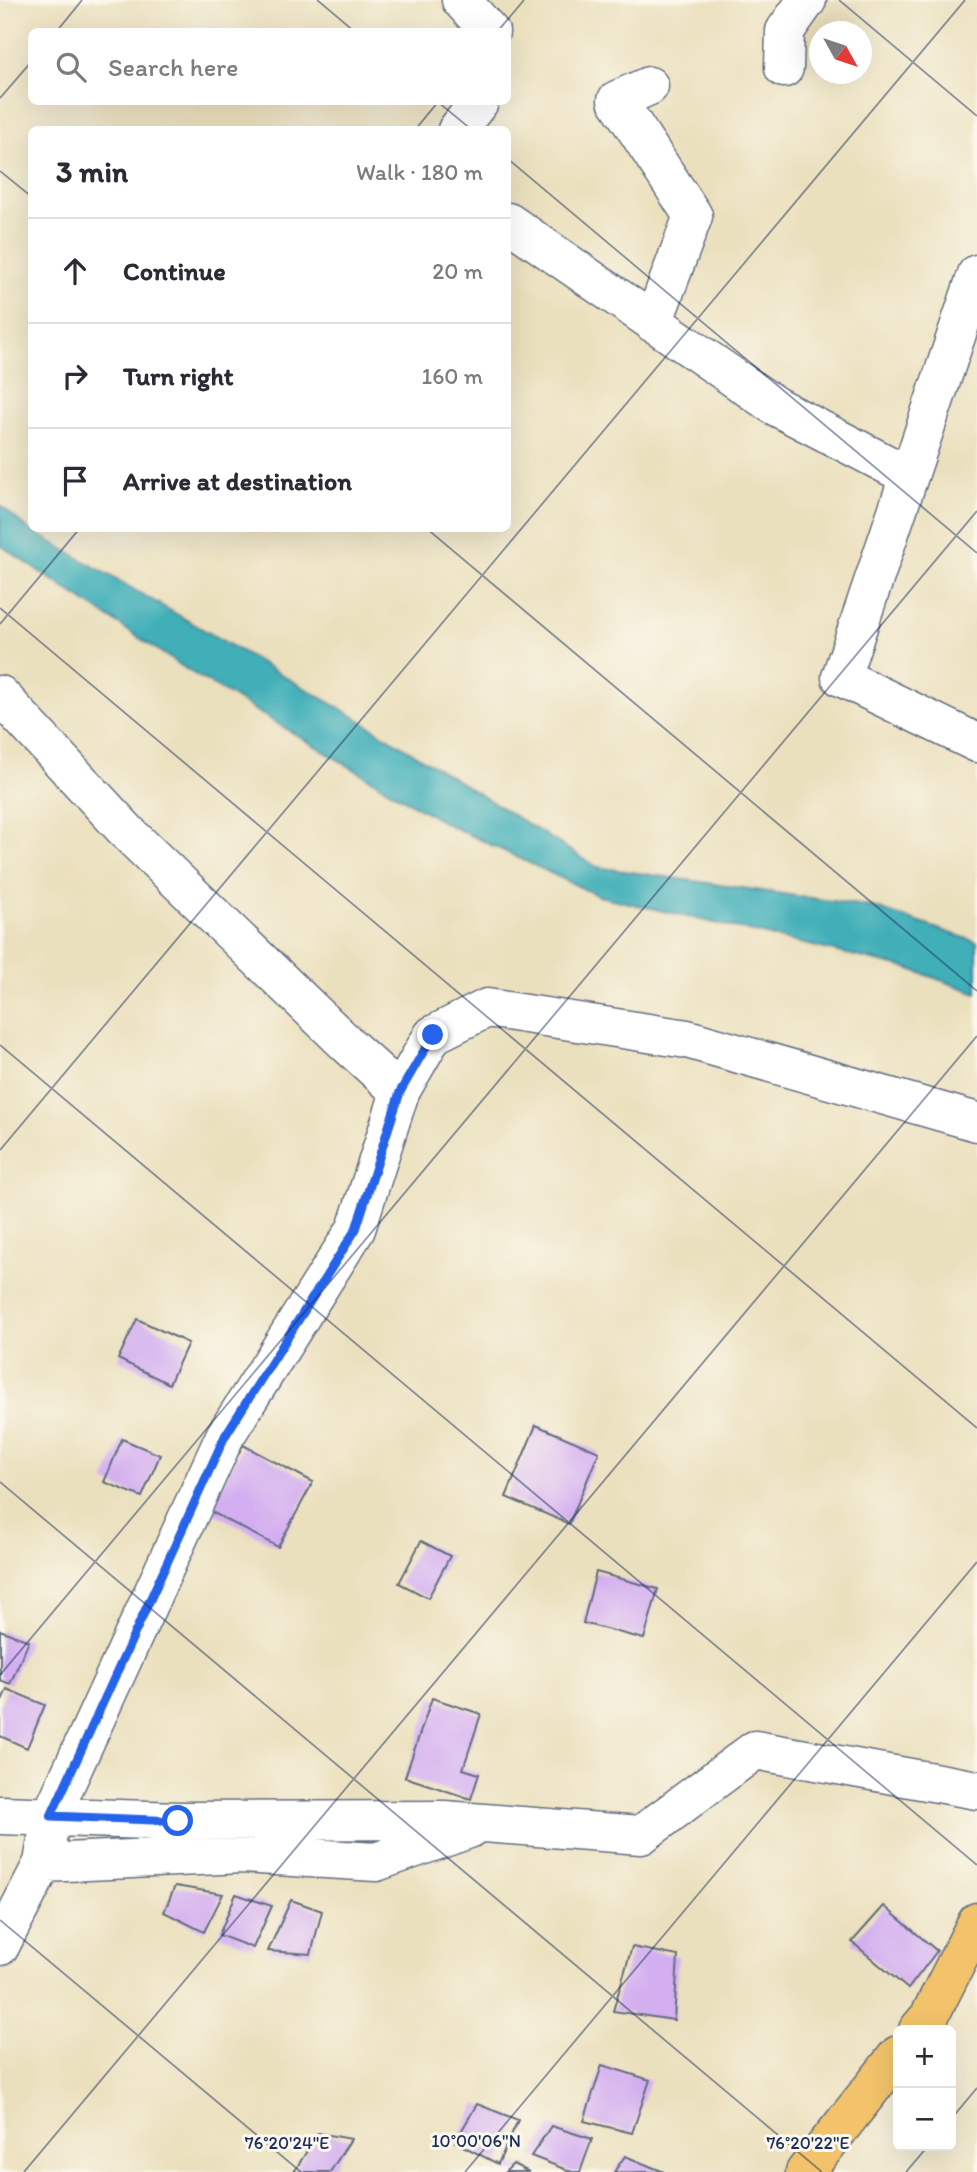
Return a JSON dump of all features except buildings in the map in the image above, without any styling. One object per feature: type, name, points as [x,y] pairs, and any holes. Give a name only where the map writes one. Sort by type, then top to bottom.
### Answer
[{"type":"main road","points":[[922,2025],[929,2017],[977,1922]]},
{"type":"main road","points":[[805,2172],[893,2061]]},
{"type":"street","points":[[461,0],[486,28]]},
{"type":"street","points":[[784,68],[785,31],[807,0]]},
{"type":"street","points":[[649,86],[617,100],[693,216],[653,323]]},
{"type":"street","points":[[460,126],[477,105]]},
{"type":"street","points":[[511,224],[775,406],[909,476]]},
{"type":"street","points":[[977,274],[841,677],[977,743]]},
{"type":"street","points":[[0,695],[131,836],[400,1092]]},
{"type":"street","points":[[0,1946],[43,1863],[51,1816],[225,1436],[356,1229],[400,1092],[433,1035],[487,1008],[687,1039],[977,1122]]},
{"type":"street","points":[[0,1815],[178,1821],[492,1821],[641,1835],[755,1750],[977,1790]]},
{"type":"street","points":[[43,1863],[243,1854],[376,1862],[492,1821]]},
{"type":"water","points":[[0,505],[28,529],[28,532],[34,532],[355,717],[597,867],[873,907],[977,942],[977,993],[907,968],[599,896],[443,822],[189,671],[0,545]]},
{"type":"route","points":[[178,1821],[51,1816],[225,1436],[356,1229],[400,1092],[433,1035]]}]
